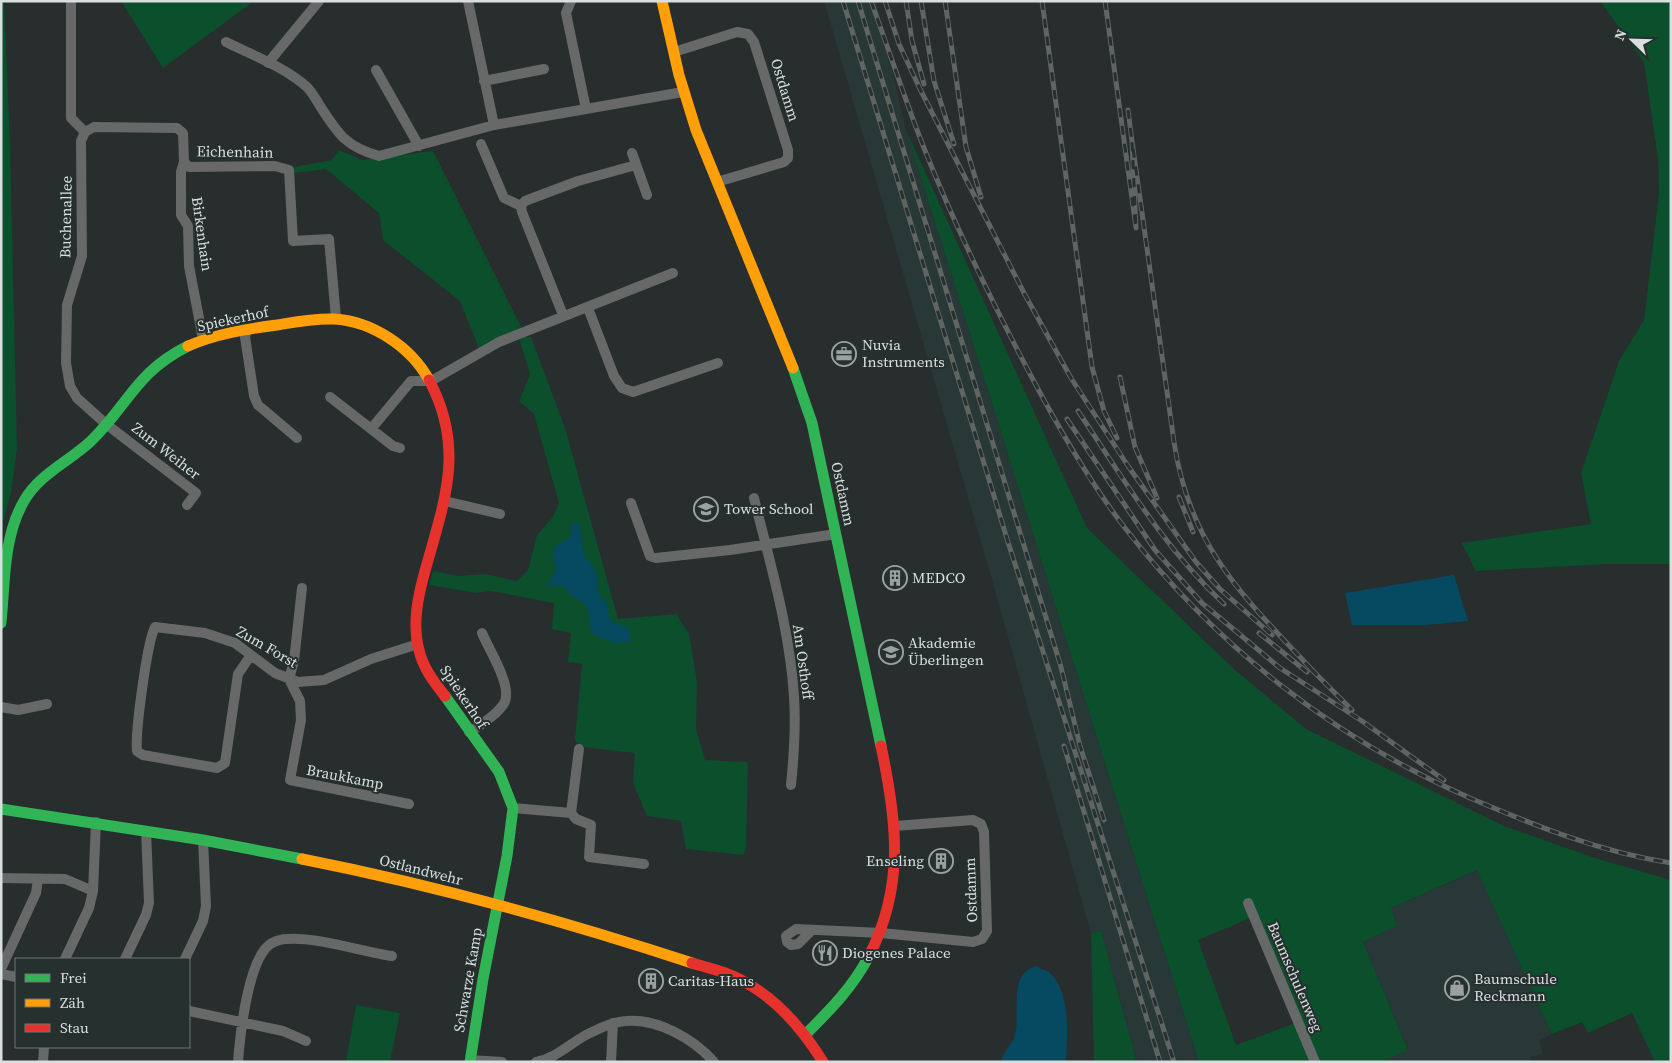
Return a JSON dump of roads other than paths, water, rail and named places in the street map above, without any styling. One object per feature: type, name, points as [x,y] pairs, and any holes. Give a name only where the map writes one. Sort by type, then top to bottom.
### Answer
[{"type":"street","points":[[71,1],[71,118],[85,132]]},
{"type":"street","points":[[268,64],[319,1]]},
{"type":"street","points":[[468,1],[494,126]]},
{"type":"street","points":[[571,1],[566,12],[586,109]]},
{"type":"street","name":"Ostdamm","points":[[662,1],[684,92],[717,182],[797,375],[812,422],[895,826],[896,856],[893,880],[881,932],[859,976],[843,997],[806,1034]]},
{"type":"street","name":"Ostdamm","points":[[674,52],[737,32],[748,34],[754,42],[788,150],[788,158],[784,162],[717,182]]},
{"type":"street","points":[[226,42],[297,79],[308,88],[345,142],[365,152],[379,156],[494,126],[684,92]]},
{"type":"street","points":[[484,81],[544,69]]},
{"type":"street","points":[[376,70],[419,146]]},
{"type":"street","name":"Eichenhain","points":[[85,132],[94,127],[177,128],[183,133],[184,162],[190,166],[275,166],[289,170],[293,241],[329,239],[336,318]]},
{"type":"street","name":"Buchenallee","points":[[85,132],[82,141],[82,256],[67,306],[66,363],[70,386],[77,398],[106,424]]},
{"type":"street","points":[[481,144],[504,198],[521,206],[563,315]]},
{"type":"street","points":[[632,153],[647,195]]},
{"type":"street","name":"Birkenhain","points":[[184,162],[181,172],[182,215],[188,226],[189,266],[203,340]]},
{"type":"street","points":[[521,206],[524,201],[578,181],[636,165]]},
{"type":"street","points":[[371,430],[411,382],[431,381],[473,355],[563,315],[588,308],[673,273]]},
{"type":"street","points":[[588,308],[614,376],[622,388],[633,392],[718,363]]},
{"type":"street","name":"Spiekerhof","points":[[1,623],[10,542],[16,516],[26,497],[46,476],[92,440],[134,388],[156,365],[179,350],[203,340],[247,329],[336,318],[384,335],[414,358],[431,381],[444,414],[451,446],[450,475],[445,501],[417,614],[418,644],[430,676],[499,772],[513,808],[507,856],[497,904]]},
{"type":"street","points":[[247,329],[245,337],[254,396],[258,405],[296,438]]},
{"type":"street","points":[[330,397],[371,430],[393,446],[400,448]]},
{"type":"street","name":"Zum Weiher","points":[[106,424],[196,493],[187,505]]},
{"type":"street","name":"Am Osthoff","points":[[754,498],[782,617],[794,696],[795,742],[791,784]]},
{"type":"street","points":[[445,501],[500,514]]},
{"type":"street","points":[[631,503],[650,556],[656,558],[836,534]]},
{"type":"street","points":[[289,679],[294,661],[302,588]]},
{"type":"street","name":"Zum Forst","points":[[251,655],[238,674],[225,763],[217,768],[142,755],[137,751],[148,656],[152,633],[155,627],[205,633],[234,643],[251,655],[275,673],[298,682],[324,680],[371,659],[418,644]]},
{"type":"street","points":[[470,732],[504,705],[507,696],[506,682],[492,657],[482,632]]},
{"type":"street","name":"Braukkamp","points":[[289,679],[300,701],[301,720],[290,780],[409,804]]},
{"type":"street","points":[[1,707],[18,710],[47,704]]},
{"type":"street","points":[[571,813],[578,749]]},
{"type":"street","points":[[513,808],[571,813],[576,819],[591,825],[589,857],[644,864]]},
{"type":"street","name":"Ostlandwehr","points":[[1,809],[96,822],[203,840],[373,873],[497,904],[615,938],[738,978],[767,994],[806,1034]]},
{"type":"street","name":"Ostdamm","points":[[881,932],[973,942],[982,939],[987,932],[984,832],[981,824],[972,820],[895,826]]},
{"type":"street","points":[[65,958],[89,908],[93,891],[96,822]]},
{"type":"street","points":[[125,958],[146,915],[149,902],[146,831]]},
{"type":"street","points":[[185,958],[203,921],[206,906],[203,840]]},
{"type":"street","points":[[1,878],[65,879],[93,891]]},
{"type":"street","points":[[1,969],[36,893],[38,879]]},
{"type":"street","name":"Baumschulenweg","points":[[1248,903],[1315,1062]]},
{"type":"street","name":"Schwarze Kamp","points":[[470,1061],[497,904]]},
{"type":"street","points":[[812,930],[881,932]]},
{"type":"street","points":[[238,1062],[243,1022],[255,966],[271,943],[286,939],[302,938],[392,956]]},
{"type":"street","points":[[1,974],[15,977]]},
{"type":"street","points":[[190,1011],[283,1031],[306,1041]]},
{"type":"street","points":[[536,1062],[547,1060],[584,1036],[613,1023],[627,1020],[647,1022],[666,1028],[691,1043],[714,1062]]},
{"type":"street","points":[[611,1062],[613,1023]]},
{"type":"street","points":[[806,1034],[823,1062]]},
{"type":"street","points":[[43,1062],[44,1048]]},
{"type":"street","points":[[470,1061],[502,1062]]},
{"type":"water","points":[[575,521],[579,524],[584,555],[595,570],[598,579],[597,587],[602,600],[606,601],[610,620],[630,630],[630,642],[616,643],[594,635],[587,608],[583,602],[568,593],[565,587],[555,585],[547,587],[556,569],[553,556],[556,546],[572,536],[572,523]]},
{"type":"water","points":[[1454,575],[1468,621],[1426,625],[1352,625],[1345,593]]},
{"type":"water","points":[[1036,966],[1053,976],[1063,995],[1067,1018],[1066,1062],[1001,1062],[1015,1035],[1017,995],[1021,977]]},
{"type":"railway","points":[[843,1],[1008,542],[1174,1062]]},
{"type":"railway","points":[[858,1],[1061,667],[1080,746],[1104,820]]},
{"type":"railway","points":[[871,1],[910,112],[936,177],[974,263],[1051,414],[1111,510],[1160,571],[1198,612],[1280,685],[1371,747],[1420,774],[1470,798],[1569,837],[1619,852],[1671,863]]},
{"type":"railway","points":[[885,1],[899,44],[920,89],[1024,293],[1071,378],[1128,466],[1196,562],[1220,589],[1272,635]]},
{"type":"railway","points":[[906,1],[912,41],[924,84]]},
{"type":"railway","points":[[921,1],[934,81],[954,144]]},
{"type":"railway","points":[[945,1],[966,147],[981,197]]},
{"type":"railway","points":[[1042,1],[1092,367],[1104,411],[1117,438]]},
{"type":"railway","points":[[1105,1],[1136,228],[1132,141],[1174,442],[1182,480],[1193,513],[1207,542],[1224,570],[1266,620],[1315,673]]},
{"type":"railway","points":[[1128,110],[1132,141]]},
{"type":"railway","points":[[1120,377],[1135,447],[1157,498]]},
{"type":"railway","points":[[1078,411],[1163,536],[1182,560],[1224,604]]},
{"type":"railway","points":[[1067,419],[1155,550],[1202,603],[1280,668],[1362,721],[1444,780]]},
{"type":"railway","points":[[1179,497],[1193,532]]},
{"type":"railway","points":[[1259,633],[1307,672]]},
{"type":"railway","points":[[1311,669],[1352,710]]},
{"type":"railway","points":[[1064,746],[1160,1062]]},
{"type":"place","name":"Nuvia Instruments","points":[[844,354]]},
{"type":"place","name":"Tower School","points":[[706,509]]},
{"type":"place","name":"MEDCO","points":[[895,578]]},
{"type":"place","name":"Akademie Überlingen","points":[[891,652]]},
{"type":"place","name":"Enseling","points":[[941,861]]},
{"type":"place","name":"Diogenes Palace","points":[[825,953]]},
{"type":"place","name":"Caritas-Haus","points":[[651,981]]},
{"type":"place","name":"Baumschule Reckmann","points":[[1457,988]]}]
